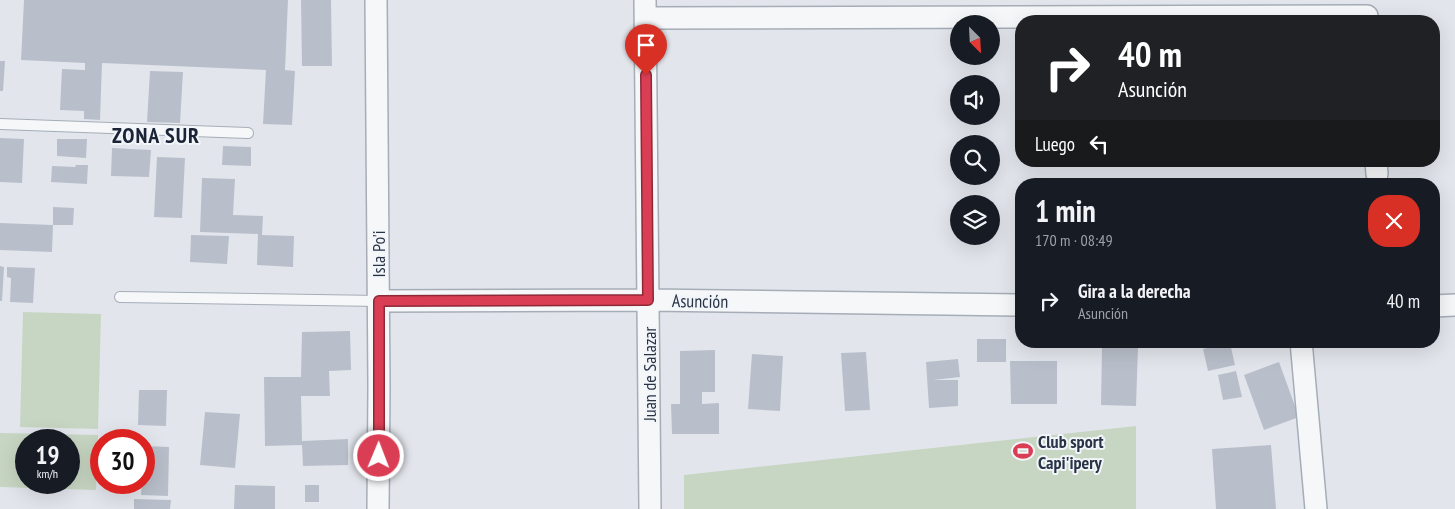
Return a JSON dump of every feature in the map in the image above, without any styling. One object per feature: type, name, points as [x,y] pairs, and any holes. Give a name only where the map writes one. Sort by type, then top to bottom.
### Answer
[{"type":"street","name":"Isla Po'i","points":[[376,0],[379,301],[378,509]]},
{"type":"street","points":[[646,9],[1367,12]]},
{"type":"street","name":"Juan de Salazar","points":[[646,9],[650,509]]},
{"type":"street","name":"Asunción","points":[[379,301],[648,300],[1015,305]]},
{"type":"street","points":[[1440,306],[1455,305]]},
{"type":"street","points":[[1302,348],[1316,509]]},
{"type":"lane","points":[[0,124],[248,133]]},
{"type":"lane","points":[[120,297],[379,301]]},
{"type":"green space","points":[[23,312],[101,314],[98,429],[20,427]]},
{"type":"green space","name":"Club sport Capi'ipery","points":[[1136,426],[1136,509],[684,509],[684,475]]},
{"type":"green space","points":[[0,433],[15,433],[15,487],[0,487]]},
{"type":"green space","points":[[80,435],[90,435],[90,490],[80,490]]},
{"type":"building","points":[[24,0],[288,0],[285,70],[295,71],[292,125],[263,124],[266,70],[102,63],[100,120],[84,119],[84,111],[60,110],[62,69],[85,70],[85,63],[21,60]]},
{"type":"building","points":[[301,0],[331,0],[332,66],[302,66]]},
{"type":"building","points":[[0,61],[5,61],[3,91],[0,91]]},
{"type":"building","points":[[150,71],[183,72],[180,123],[147,122]]},
{"type":"building","points":[[0,138],[24,139],[22,183],[0,182]]},
{"type":"building","points":[[57,139],[87,139],[86,158],[57,156]]},
{"type":"building","points":[[223,146],[251,147],[251,166],[222,165]]},
{"type":"building","points":[[112,148],[151,150],[149,177],[111,176]]},
{"type":"building","points":[[157,157],[185,158],[182,218],[154,217]]},
{"type":"building","points":[[75,165],[88,165],[87,184],[51,182],[52,166],[76,167]]},
{"type":"building","points":[[202,178],[235,179],[233,215],[263,216],[262,235],[294,236],[293,267],[257,265],[258,234],[200,232]]},
{"type":"building","points":[[53,207],[74,208],[73,225],[53,225]]},
{"type":"building","points":[[0,223],[53,225],[52,252],[0,250]]},
{"type":"building","points":[[191,235],[229,236],[227,264],[190,262]]},
{"type":"building","points":[[0,266],[4,267],[2,301],[0,301]]},
{"type":"building","points":[[7,267],[35,268],[33,303],[10,302],[11,278],[7,277]]},
{"type":"building","points":[[350,331],[351,370],[329,371],[330,396],[301,396],[302,441],[348,439],[348,465],[303,466],[302,445],[265,446],[264,377],[301,377],[302,332]]},
{"type":"building","points":[[977,339],[1006,339],[1006,362],[977,362]]},
{"type":"building","points":[[1102,348],[1138,348],[1136,406],[1101,405]]},
{"type":"building","points":[[1231,348],[1235,365],[1208,371],[1203,349]]},
{"type":"building","points":[[715,350],[715,392],[702,392],[702,404],[719,403],[719,434],[672,434],[671,404],[680,404],[680,351]]},
{"type":"building","points":[[866,352],[870,410],[845,411],[841,353]]},
{"type":"building","points":[[752,354],[783,356],[780,411],[748,409]]},
{"type":"building","points":[[958,359],[960,377],[933,380],[958,380],[958,406],[929,408],[926,362]]},
{"type":"building","points":[[1010,361],[1057,361],[1057,404],[1011,404]]},
{"type":"building","points":[[1279,362],[1299,417],[1264,430],[1244,375]]},
{"type":"building","points":[[1236,371],[1242,397],[1223,400],[1218,375]]},
{"type":"building","points":[[139,390],[167,390],[166,426],[138,425]]},
{"type":"building","points":[[205,412],[240,414],[235,468],[200,465]]},
{"type":"building","points":[[1271,445],[1276,509],[1216,509],[1212,449]]},
{"type":"building","points":[[155,446],[169,447],[168,496],[141,495],[155,494]]},
{"type":"building","points":[[235,485],[275,486],[275,509],[234,509]]},
{"type":"building","points":[[305,485],[319,485],[319,502],[305,502]]},
{"type":"building","points":[[134,499],[171,500],[170,509],[134,509]]},
{"type":"place","name":"Club sport Capi'ipery","points":[[1023,451]]},
{"type":"district","name":"ZONA SUR","points":[[156,135]]},
{"type":"route","points":[[379,456],[379,301],[648,300],[646,75]]}]
